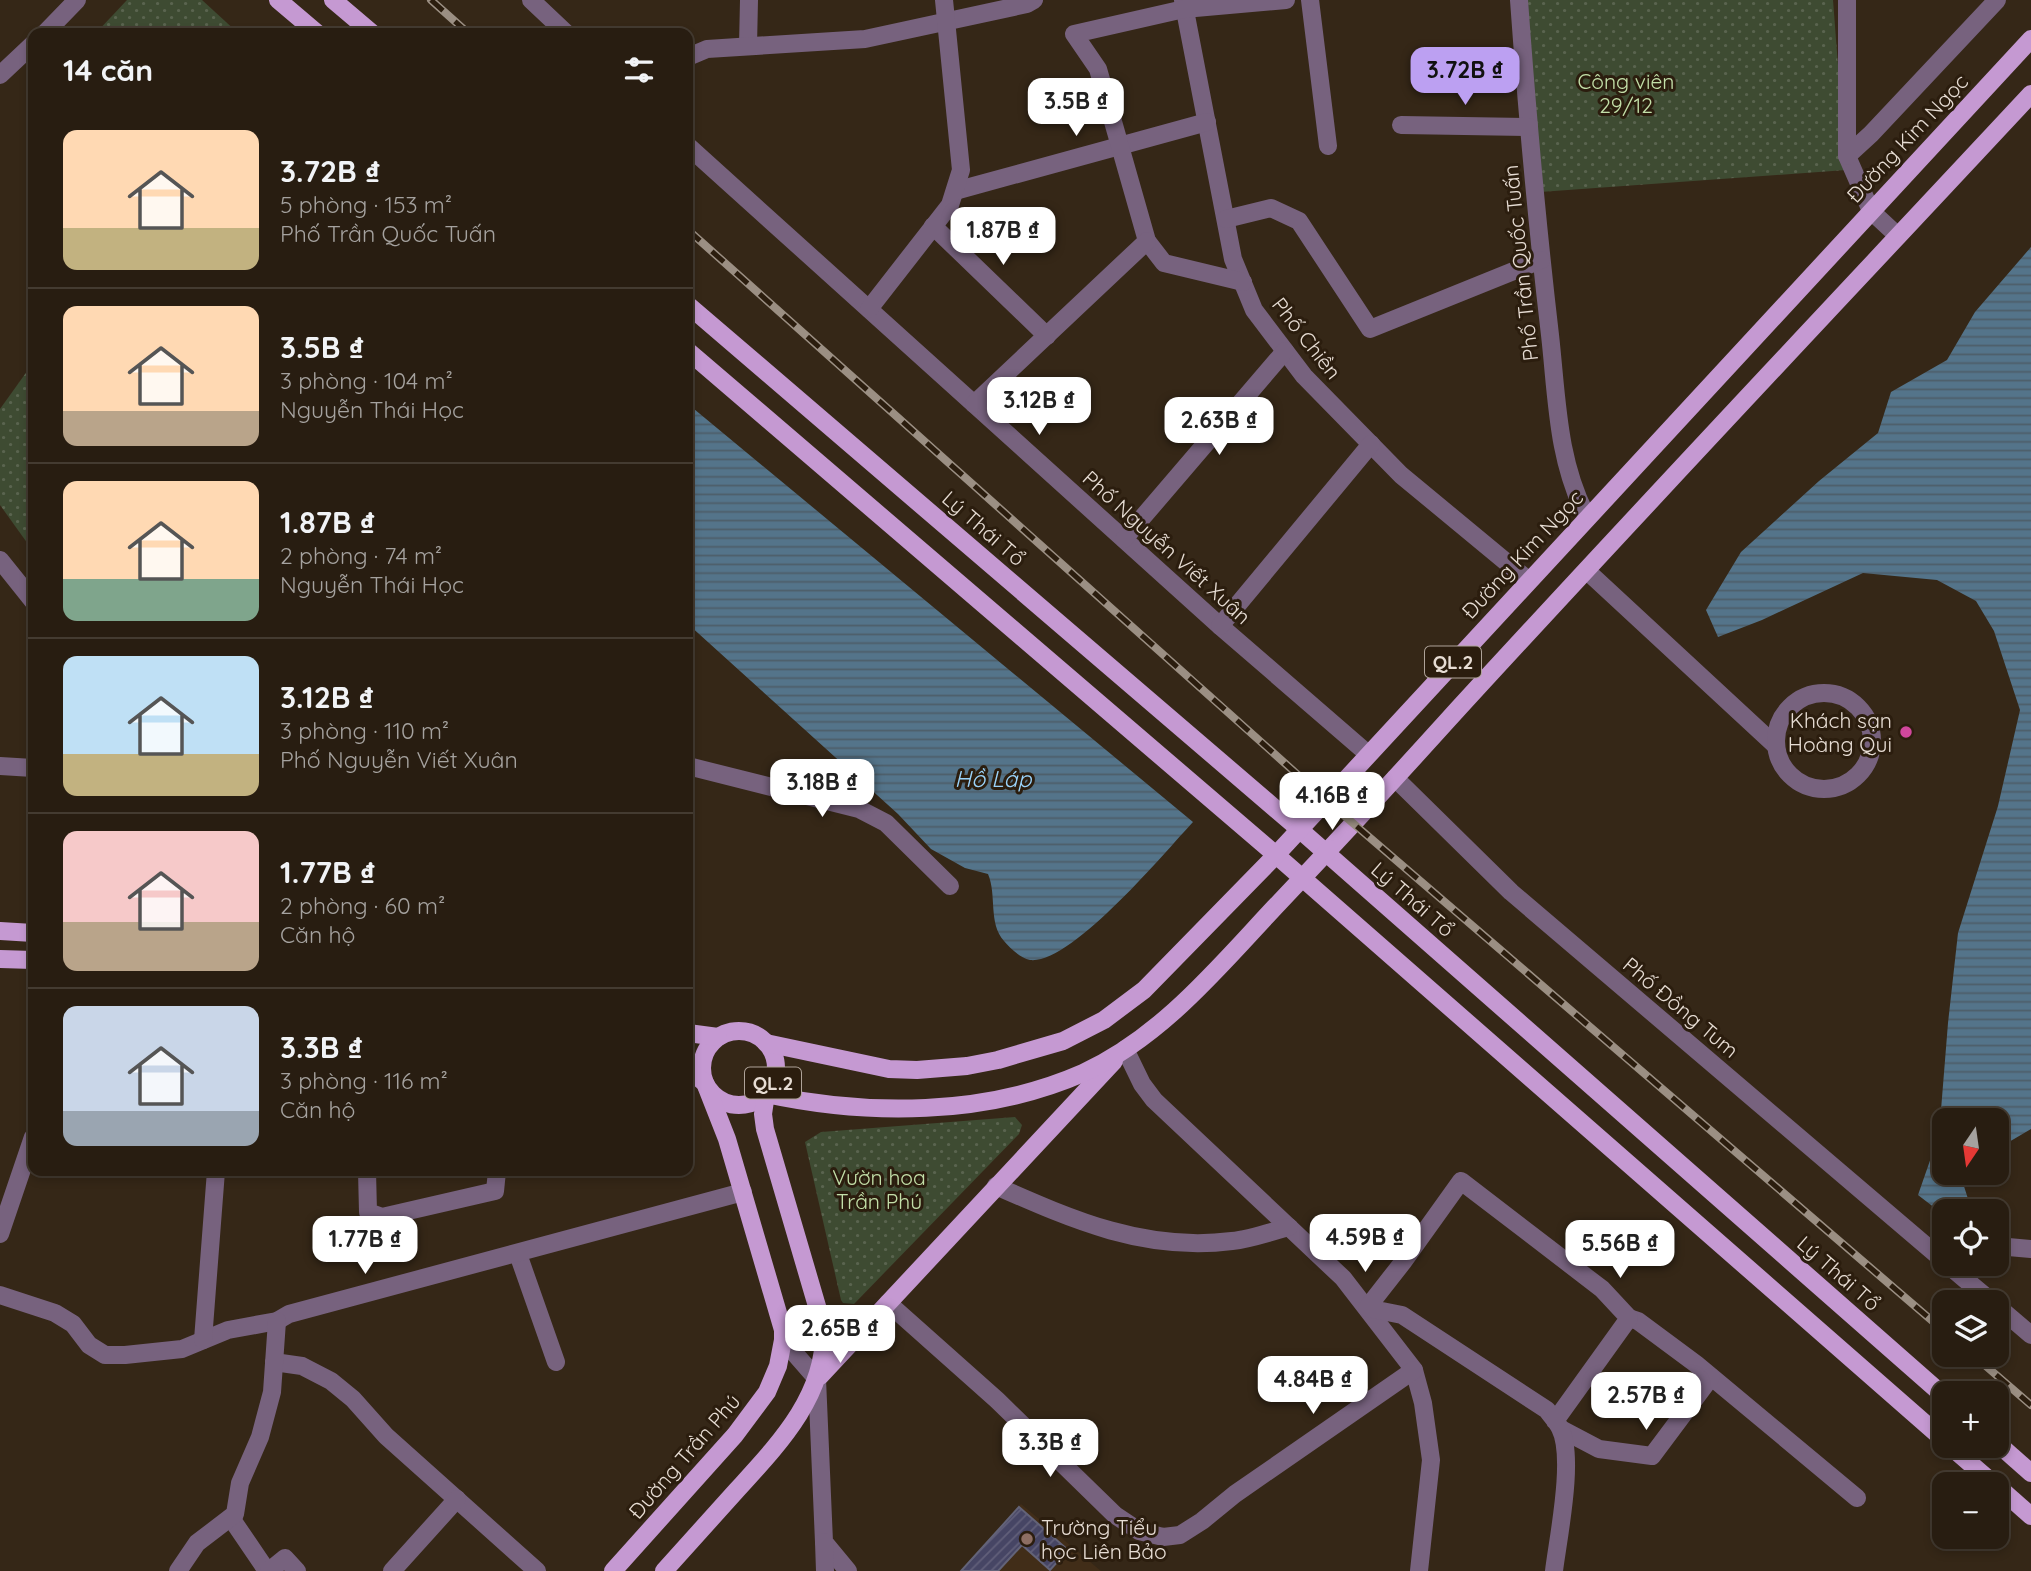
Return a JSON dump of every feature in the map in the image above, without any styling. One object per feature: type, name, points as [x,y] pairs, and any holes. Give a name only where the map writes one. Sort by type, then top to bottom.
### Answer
[{"type":"main road","points":[[278,0],[311,28]]},
{"type":"main road","points":[[333,0],[366,28]]},
{"type":"main road","name":"Đường Kim Ngọc","points":[[766,1043],[881,1067],[942,1069],[999,1060],[1063,1041],[1104,1020],[1144,990],[1276,855],[2031,39]]},
{"type":"main road","name":"QL.2","points":[[766,1094],[826,1104],[865,1107],[923,1108],[970,1103],[1040,1088],[1082,1073],[1125,1049],[1169,1017],[1303,878],[2031,94]]},
{"type":"main road","name":"Lý Thái Tổ","points":[[693,308],[1299,829],[1932,1385]]},
{"type":"main road","points":[[693,355],[1303,878],[1932,1429]]},
{"type":"main road","points":[[0,931],[28,933]]},
{"type":"main road","points":[[0,959],[28,960]]},
{"type":"main road","name":"QL.2","points":[[693,1034],[718,1037],[743,1031],[753,1034],[766,1043],[772,1052],[776,1068],[772,1085],[766,1094],[750,1103],[733,1105],[716,1097],[693,1073]]},
{"type":"main road","points":[[705,1083],[703,1058],[710,1044],[718,1037]]},
{"type":"main road","points":[[817,1379],[1125,1049]]},
{"type":"main road","name":"Đường Trần Phú","points":[[614,1571],[752,1413],[774,1379],[783,1340],[783,1330],[727,1139],[705,1083]]},
{"type":"main road","points":[[664,1571],[783,1437],[799,1415],[817,1379],[824,1329],[765,1129],[763,1114],[766,1094]]},
{"type":"main road","points":[[2009,1454],[2031,1473]]},
{"type":"main road","points":[[1965,1458],[1981,1472]]},
{"type":"main road","points":[[2009,1497],[2031,1516]]},
{"type":"street","points":[[50,28],[77,0]]},
{"type":"street","points":[[531,0],[561,28]]},
{"type":"street","points":[[748,46],[749,0]]},
{"type":"street","points":[[869,309],[950,205],[961,170],[944,0]]},
{"type":"street","points":[[693,55],[708,49],[865,38],[947,22],[1027,4],[1034,0]]},
{"type":"street","points":[[1243,282],[1164,263],[1147,241],[1098,69],[1074,34],[1183,5],[1286,0]]},
{"type":"street","points":[[1310,0],[1328,146]]},
{"type":"street","name":"Phố Trần Quốc Tuấn","points":[[1519,0],[1541,260],[1563,451],[1570,479],[1587,517]]},
{"type":"street","points":[[1847,0],[1847,156],[1871,211],[1898,236]]},
{"type":"street","points":[[1847,156],[1997,0]]},
{"type":"street","name":"Phố Chiền","points":[[1183,5],[1233,259],[1254,310],[1304,376],[1401,475],[1528,580]]},
{"type":"street","points":[[0,75],[28,49]]},
{"type":"street","points":[[955,191],[1207,122]]},
{"type":"street","points":[[1401,125],[1529,127]]},
{"type":"street","name":"Phố Nguyễn Viết Xuân","points":[[693,151],[1220,626],[1368,754]]},
{"type":"street","points":[[1226,219],[1271,208],[1299,221],[1370,330],[1541,260]]},
{"type":"street","points":[[933,226],[1047,336]]},
{"type":"street","points":[[974,404],[1147,241]]},
{"type":"street","points":[[1124,539],[1285,351]]},
{"type":"street","points":[[1220,626],[1371,444]]},
{"type":"street","points":[[0,560],[28,594]]},
{"type":"street","points":[[1587,570],[1776,746],[1779,761],[1787,774],[1799,783],[1814,789],[1829,790],[1845,786],[1859,776],[1869,762],[1873,746],[1872,729],[1865,714],[1853,702],[1838,695],[1821,693],[1805,697],[1787,710],[1776,731],[1776,746]]},
{"type":"street","points":[[0,766],[28,768]]},
{"type":"street","points":[[693,767],[859,809],[886,823],[950,886]]},
{"type":"street","name":"Phố Đồng Tum","points":[[1395,779],[1511,892],[1932,1250]]},
{"type":"street","points":[[1125,1049],[1142,1084],[1154,1100],[1343,1278],[1414,1370],[1423,1403],[1432,1460],[1419,1571]]},
{"type":"street","points":[[0,1234],[28,1152]]},
{"type":"street","points":[[203,1340],[216,1176]]},
{"type":"street","points":[[367,1176],[368,1212],[382,1217],[495,1191],[496,1176]]},
{"type":"street","points":[[1367,1308],[1461,1181],[1602,1289],[1629,1318],[1638,1321],[1711,1377],[1857,1498]]},
{"type":"street","points":[[996,1186],[1086,1224],[1133,1238],[1176,1243],[1233,1241],[1289,1227]]},
{"type":"street","points":[[0,1295],[55,1312],[73,1324],[89,1345],[105,1355],[182,1349],[228,1330],[277,1321],[289,1314],[743,1192]]},
{"type":"street","points":[[1917,1238],[1932,1240]]},
{"type":"street","points":[[2009,1247],[2031,1249]]},
{"type":"street","points":[[517,1254],[556,1362]]},
{"type":"street","name":"Phố Đồng Tum","points":[[1962,1276],[1978,1290]]},
{"type":"street","points":[[888,1303],[997,1400],[1115,1515],[1139,1531],[1163,1537],[1180,1535],[1202,1521],[1235,1494],[1414,1370]]},
{"type":"street","points":[[1367,1308],[1402,1315],[1547,1410],[1558,1425],[1565,1451],[1565,1483],[1554,1571]]},
{"type":"street","points":[[2009,1316],[2031,1335]]},
{"type":"street","points":[[1558,1425],[1629,1318]]},
{"type":"street","points":[[178,1571],[197,1543],[236,1514],[240,1483],[260,1437],[272,1392],[277,1321]]},
{"type":"street","points":[[783,1340],[817,1379],[825,1571]]},
{"type":"street","points":[[274,1362],[302,1366],[331,1381],[353,1399],[386,1436],[537,1571]]},
{"type":"street","points":[[1558,1425],[1599,1449],[1652,1456],[1711,1377]]},
{"type":"street","points":[[392,1571],[457,1499]]},
{"type":"street","points":[[231,1518],[268,1571],[285,1558],[298,1571]]},
{"type":"street","points":[[824,1542],[848,1571]]},
{"type":"shaded area","name":"Trường Tiểu học Liên Bảo","points":[[1021,1504],[1101,1571],[961,1571]]},
{"type":"green space","points":[[127,0],[202,0],[233,28],[101,28]]},
{"type":"green space","name":"Công viên 29/12","points":[[1525,0],[1833,0],[1846,170],[1540,192]]},
{"type":"green space","points":[[28,370],[28,544],[0,505],[0,409]]},
{"type":"green space","name":"Vườn hoa Trần Phú","points":[[1015,1117],[1022,1125],[1019,1134],[854,1304],[843,1303],[805,1142],[821,1132]]},
{"type":"water","points":[[2031,247],[2031,1129],[2009,1142],[2009,1108],[1941,1108],[1958,933],[1998,806],[2020,710],[1994,631],[1976,601],[1937,580],[1863,573],[1762,620],[1718,637],[1706,610],[1741,552],[1819,481],[1878,433],[1891,392],[1947,360],[1975,312]]},
{"type":"water","name":"Hồ Láp","points":[[693,408],[1193,822],[1140,880],[1092,926],[1069,945],[1048,957],[1030,960],[1015,952],[999,934],[988,874],[965,868],[931,849],[898,814],[693,629]]},
{"type":"water","points":[[1932,1155],[1932,1185],[1964,1185],[1968,1199],[1932,1199],[1932,1206],[1918,1195]]},
{"type":"building","name":"Trường Tiểu học Liên Bảo","points":[[1019,1507],[1068,1550],[1050,1570],[1022,1545],[998,1571],[961,1571]]},
{"type":"railway","points":[[431,0],[462,28]]},
{"type":"railway","points":[[693,234],[1326,800],[1932,1321]]},
{"type":"railway","points":[[1987,1367],[2031,1405]]},
{"type":"place","name":"Khách sạn Hoàng Qui","points":[[1906,732]]},
{"type":"place","name":"Trường Tiểu học Liên Bảo","points":[[1027,1539]]}]
